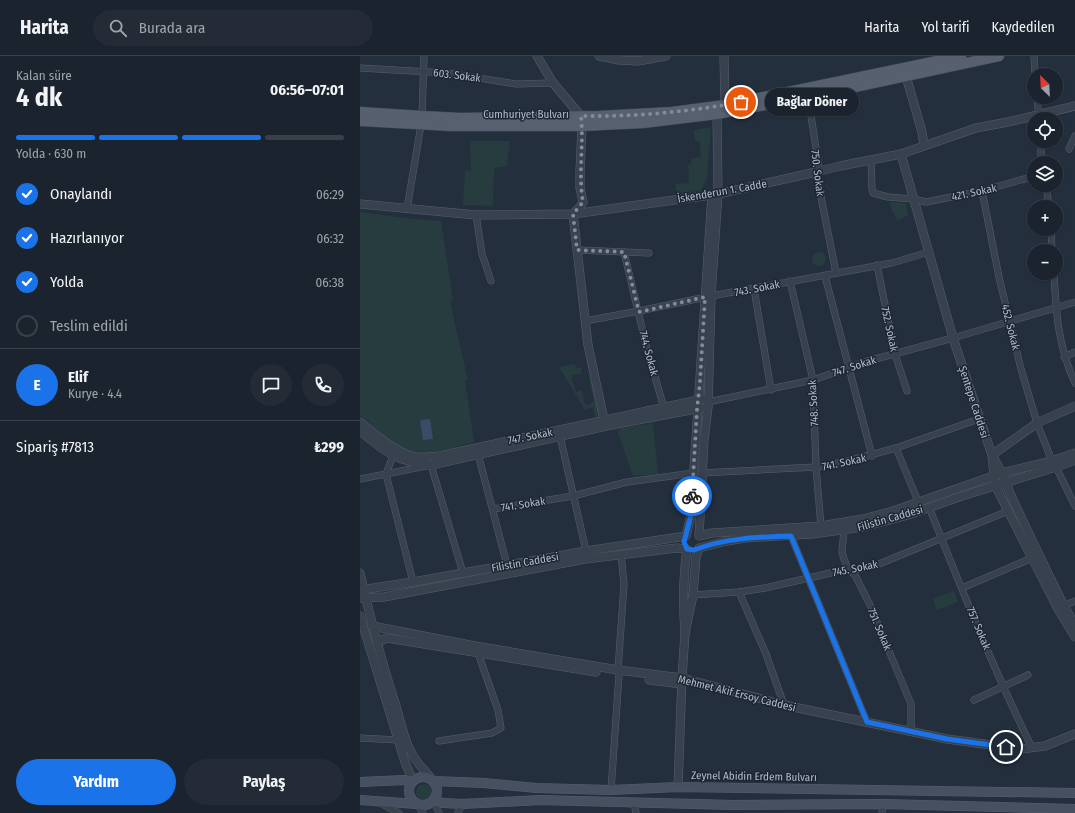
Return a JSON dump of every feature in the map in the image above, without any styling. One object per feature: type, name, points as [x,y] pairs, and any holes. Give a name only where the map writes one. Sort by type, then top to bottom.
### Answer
[{"type":"main road","name":"Cumhuriyet Bulvarı","points":[[582,121],[599,116],[672,112],[725,105],[961,56]]},
{"type":"main road","name":"Cumhuriyet Bulvarı","points":[[360,121],[421,121],[460,118],[642,123],[717,114],[808,97],[998,56]]},
{"type":"main road","name":"Cumhuriyet Bulvarı","points":[[360,112],[421,121]]},
{"type":"main road","points":[[360,782],[413,781],[421,777],[425,777],[433,781],[437,788],[434,801],[427,805],[360,800]]},
{"type":"main road","points":[[413,781],[409,793],[410,797],[416,804]]},
{"type":"main road","name":"Zeynel Abidin Erdem Bulvarı","points":[[433,781],[484,783],[536,788],[611,790],[678,787],[1075,793]]},
{"type":"main road","points":[[434,801],[462,804],[540,800],[634,802],[732,809],[882,808],[1072,810]]},
{"type":"street","points":[[407,209],[421,121],[424,56]]},
{"type":"street","points":[[537,56],[553,83],[582,121],[580,180],[583,202],[573,214],[588,345],[604,420]]},
{"type":"street","points":[[599,56],[620,60],[638,61],[666,56]]},
{"type":"street","points":[[724,56],[725,105]]},
{"type":"street","points":[[1034,56],[1035,68]]},
{"type":"street","name":"603. Sokak","points":[[360,68],[448,73],[516,84],[553,83]]},
{"type":"street","points":[[906,76],[922,132],[924,145]]},
{"type":"street","name":"750. Sokak","points":[[808,97],[818,166],[816,172],[836,272]]},
{"type":"street","name":"İskenderun 1. Cadde","points":[[1053,112],[1075,106]]},
{"type":"street","points":[[678,787],[685,633],[693,595],[696,557],[701,543],[699,536],[698,404],[708,296],[715,195],[717,114]]},
{"type":"street","name":"İskenderun 1. Cadde","points":[[360,204],[476,215],[573,214],[715,195],[840,166],[901,154],[976,128],[1027,118]]},
{"type":"street","points":[[1069,149],[1075,136]]},
{"type":"street","name":"Şentepe Caddesi","points":[[901,154],[953,338],[992,455],[994,481],[1032,558],[1061,608],[1075,637]]},
{"type":"street","name":"421. Sokak","points":[[871,160],[873,193],[888,197],[913,199],[926,202],[982,191],[1027,178]]},
{"type":"street","name":"452. Sokak","points":[[982,191],[999,277],[1021,369],[1037,423],[1054,464],[1075,506]]},
{"type":"street","points":[[476,215],[482,254],[491,281]]},
{"type":"street","points":[[577,250],[649,253]]},
{"type":"street","name":"744. Sokak","points":[[624,252],[647,348],[664,408]]},
{"type":"street","name":"743. Sokak","points":[[585,321],[639,312],[708,296],[754,289],[790,281],[825,276],[836,272],[892,263],[929,252]]},
{"type":"street","name":"752. Sokak","points":[[877,266],[895,354],[908,391]]},
{"type":"street","points":[[825,276],[872,456]]},
{"type":"street","points":[[1054,280],[1056,308],[1064,356],[1075,383]]},
{"type":"street","name":"748. Sokak","points":[[790,281],[813,380],[816,467],[821,526]]},
{"type":"street","points":[[754,289],[771,390]]},
{"type":"street","points":[[685,633],[683,612],[687,549],[684,544],[691,515],[708,402],[708,296]]},
{"type":"street","name":"747. Sokak","points":[[708,402],[813,380],[895,354],[1075,302]]},
{"type":"street","points":[[1064,356],[1075,352]]},
{"type":"street","points":[[360,479],[431,465],[708,402]]},
{"type":"street","name":"747. Sokak","points":[[360,422],[402,452],[416,457],[439,456],[604,420],[664,408],[698,404]]},
{"type":"street","points":[[1075,406],[1037,423],[992,455],[1002,473],[1061,608],[1075,625]]},
{"type":"street","name":"741. Sokak","points":[[493,509],[573,496],[627,482],[698,473],[816,467],[872,456],[979,419]]},
{"type":"street","points":[[360,431],[393,456],[410,462],[431,465]]},
{"type":"street","points":[[560,436],[586,551]]},
{"type":"street","name":"757. Sokak","points":[[896,448],[923,506],[942,538],[962,588],[1032,748]]},
{"type":"street","name":"Filistin Caddesi","points":[[699,548],[745,538],[791,536],[844,530],[885,522],[923,506],[994,481],[1005,482],[1054,464],[1075,453]]},
{"type":"street","points":[[478,454],[507,565]]},
{"type":"street","points":[[393,456],[386,474],[413,582]]},
{"type":"street","name":"Filistin Caddesi","points":[[699,536],[712,533],[821,526],[863,519],[923,506],[994,481],[1002,473],[1075,460]]},
{"type":"street","points":[[431,465],[463,573]]},
{"type":"street","name":"745. Sokak","points":[[693,595],[739,592],[765,588],[848,569],[855,570],[879,564],[1008,511]]},
{"type":"street","name":"751. Sokak","points":[[844,530],[842,552],[848,569],[855,575],[870,605],[911,704],[911,732]]},
{"type":"street","points":[[686,536],[691,534],[699,536]]},
{"type":"street","name":"Filistin Caddesi","points":[[362,589],[413,582],[586,551],[686,536]]},
{"type":"street","points":[[791,536],[867,722]]},
{"type":"street","name":"Filistin Caddesi","points":[[363,598],[384,597],[585,559],[677,548],[687,549]]},
{"type":"street","points":[[687,549],[692,551],[699,548]]},
{"type":"street","points":[[611,790],[624,584],[622,554]]},
{"type":"street","points":[[962,588],[1032,558]]},
{"type":"street","points":[[360,573],[363,598],[410,751],[419,765],[433,781]]},
{"type":"street","points":[[739,592],[766,654],[784,705]]},
{"type":"street","points":[[1061,608],[1075,601]]},
{"type":"street","points":[[360,616],[407,770],[413,781]]},
{"type":"street","points":[[372,626],[618,673]]},
{"type":"street","points":[[377,644],[387,638],[618,673]]},
{"type":"street","points":[[439,741],[492,732],[501,728],[498,710],[478,653]]},
{"type":"street","name":"Mehmet Akif Ersoy Caddesi","points":[[618,673],[682,681],[784,705],[911,732],[947,739],[1021,749],[1045,746],[1075,734]]},
{"type":"street","points":[[974,700],[1028,675]]},
{"type":"street","points":[[360,738],[398,740]]},
{"type":"street","points":[[377,801],[399,813]]},
{"type":"street","points":[[434,801],[439,813]]},
{"type":"street","points":[[634,802],[636,813]]},
{"type":"street","points":[[416,804],[423,813]]},
{"type":"street","points":[[458,813],[462,804]]},
{"type":"green space","points":[[711,127],[707,178],[701,191],[677,193],[675,184],[689,183],[688,165],[691,164],[691,159],[701,157],[699,141],[695,141],[694,130]]},
{"type":"green space","points":[[470,141],[510,141],[507,166],[494,168],[493,206],[463,205],[465,170],[471,171]]},
{"type":"green space","points":[[889,202],[906,203],[908,215],[898,221]]},
{"type":"green space","points":[[360,212],[441,221],[453,300],[450,302],[468,380],[465,380],[474,442],[426,453],[409,450],[391,440],[360,415]]},
{"type":"green space","points":[[819,252],[824,254],[826,259],[824,264],[819,266],[814,264],[812,259],[814,254]]},
{"type":"green space","points":[[575,364],[576,368],[581,367],[582,374],[573,375],[572,380],[576,392],[582,390],[585,404],[588,405],[594,402],[589,379],[592,378],[600,412],[595,418],[593,407],[585,410],[559,367]]},
{"type":"green space","points":[[653,423],[658,474],[633,476],[618,433],[619,430],[622,428]]},
{"type":"green space","points":[[954,591],[958,602],[937,610],[933,599]]},
{"type":"green space","points":[[424,784],[431,789],[432,792],[427,799],[424,800],[417,795],[416,792],[421,785]]},
{"type":"water","points":[[430,419],[433,439],[423,440],[420,420]]},
{"type":"way so far","points":[[692,496],[705,297],[639,312],[624,252],[577,250],[573,214],[583,202],[580,188],[581,116],[672,112],[741,102]]},
{"type":"place","name":"Bağlar Döner","points":[[741,102]]},
{"type":"route","points":[[692,496],[691,515],[684,542],[687,549],[692,551],[727,541],[745,538],[791,536],[867,722],[947,739],[1006,747]]}]
